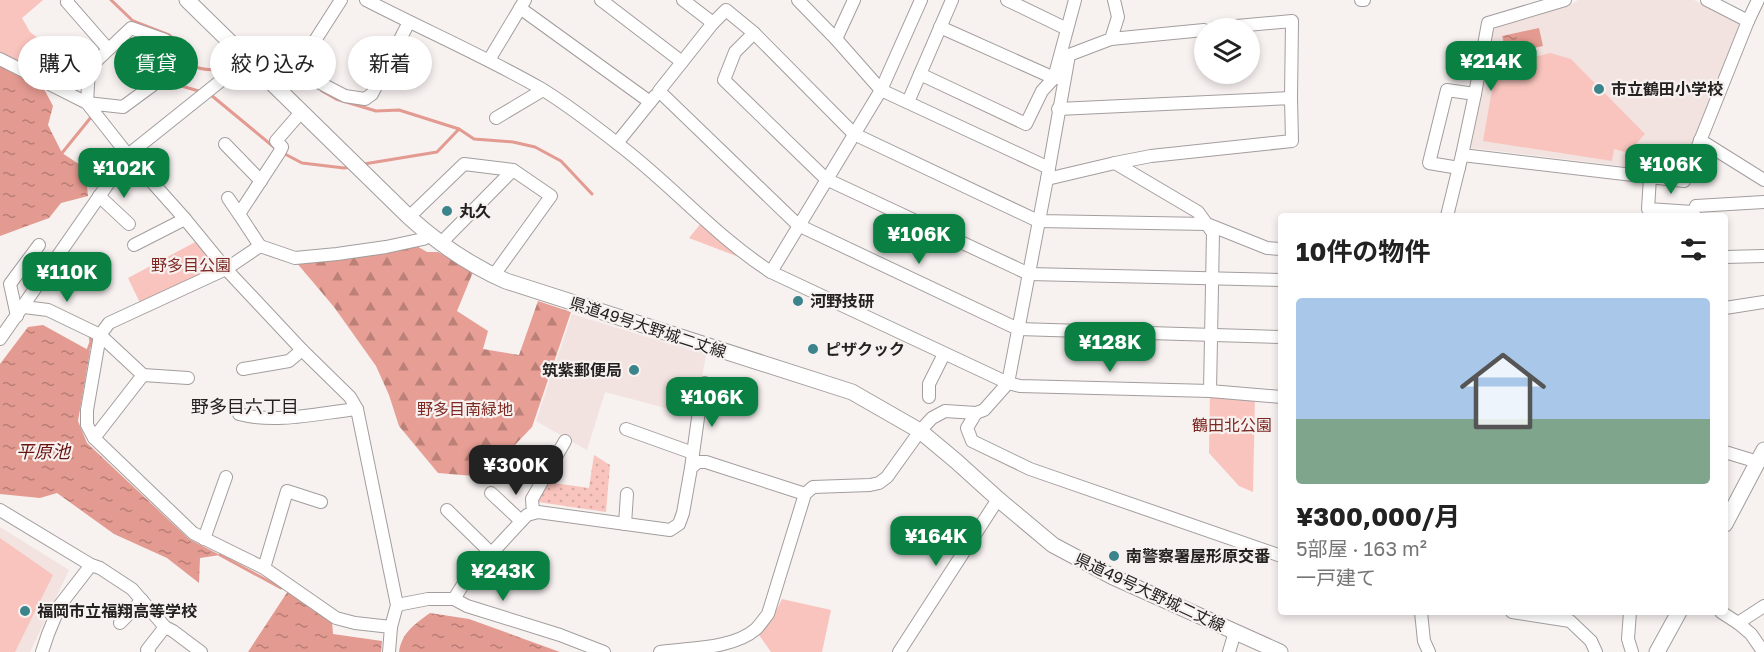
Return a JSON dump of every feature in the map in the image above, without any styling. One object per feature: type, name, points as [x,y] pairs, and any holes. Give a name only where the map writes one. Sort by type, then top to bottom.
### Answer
[{"type":"main road","name":"県道49号大野城二丈線","points":[[187,0],[224,36]]},
{"type":"main road","name":"県道49号大野城二丈線","points":[[282,92],[409,217],[435,240],[466,262],[494,275],[571,302],[852,392],[920,431],[998,500],[1053,544],[1113,577],[1281,652]]},
{"type":"main road","points":[[1728,519],[1760,465]]},
{"type":"main road","points":[[1657,652],[1676,615]]},
{"type":"street","points":[[68,0],[66,2],[108,49]]},
{"type":"street","points":[[319,36],[341,0]]},
{"type":"street","points":[[366,0],[489,60],[543,90],[655,173],[746,256],[771,272],[1008,383],[1020,386],[1210,391],[1278,397]]},
{"type":"street","points":[[601,0],[682,62]]},
{"type":"street","points":[[683,0],[713,23]]},
{"type":"street","points":[[617,143],[734,0]]},
{"type":"street","points":[[798,0],[881,90],[1048,173],[1151,156],[1293,141],[1292,21],[1260,24]]},
{"type":"street","points":[[836,39],[854,0]]},
{"type":"street","points":[[771,272],[881,90],[921,0]]},
{"type":"street","points":[[908,102],[952,0]]},
{"type":"street","points":[[1007,0],[1067,28]]},
{"type":"street","points":[[660,652],[728,643],[755,629],[768,614],[775,596],[805,494],[813,487],[879,483],[887,477],[932,418],[945,411],[976,413],[984,410],[1008,383],[1048,173],[1059,109],[1059,79],[1067,28],[1075,0]]},
{"type":"street","points":[[1110,39],[1118,17],[1114,0]]},
{"type":"street","points":[[1448,213],[1475,94],[1488,23],[1565,0]]},
{"type":"street","points":[[1707,0],[1748,21]]},
{"type":"street","points":[[1475,94],[1447,90],[1429,163],[1460,161],[1684,181],[1758,0]]},
{"type":"street","points":[[489,60],[522,4],[650,102]]},
{"type":"street","points":[[726,10],[754,33],[854,134],[1038,221],[1207,224],[1267,248],[1278,249]]},
{"type":"street","points":[[331,90],[345,96],[365,99],[372,93],[409,22]]},
{"type":"street","points":[[940,27],[1059,79]]},
{"type":"street","points":[[0,59],[87,102],[123,107],[161,79],[169,77],[174,61],[165,40],[131,28],[89,68],[87,102],[128,155],[226,269],[350,397],[357,409],[397,605],[391,627],[389,652]]},
{"type":"street","points":[[920,74],[1026,124],[1042,91],[1059,79],[1069,55],[1110,39],[1194,31]]},
{"type":"street","points":[[754,33],[735,52],[724,80],[826,180],[1029,274],[1278,280]]},
{"type":"street","points":[[0,339],[128,155],[210,90]]},
{"type":"street","points":[[496,118],[543,90]]},
{"type":"street","points":[[659,91],[798,225],[1018,329],[1278,337]]},
{"type":"street","points":[[1059,109],[1291,98]]},
{"type":"street","points":[[239,214],[281,150],[276,141],[302,111]]},
{"type":"street","points":[[1700,140],[1764,180]]},
{"type":"street","points":[[225,144],[261,181]]},
{"type":"street","points":[[1115,163],[1198,212],[1213,233],[1210,391]]},
{"type":"street","points":[[409,217],[464,164],[513,170],[550,196],[494,275]]},
{"type":"street","points":[[228,198],[260,246],[295,258],[337,254],[423,239],[435,240],[513,170]]},
{"type":"street","points":[[1650,177],[1648,209],[1684,213]]},
{"type":"street","points":[[99,196],[129,224]]},
{"type":"street","points":[[1693,213],[1696,206],[1764,202]]},
{"type":"street","points":[[134,245],[185,219]]},
{"type":"street","points":[[20,312],[10,284],[39,245]]},
{"type":"street","points":[[260,246],[226,269],[110,322],[100,335],[87,410],[87,425],[94,438],[193,533],[264,568],[336,618],[355,623],[391,627]]},
{"type":"street","points":[[1728,257],[1764,256]]},
{"type":"street","points":[[1728,308],[1764,302]]},
{"type":"street","points":[[20,312],[48,310],[100,335],[143,375],[188,378]]},
{"type":"street","points":[[243,369],[289,360],[302,350]]},
{"type":"street","points":[[928,397],[929,384],[944,354]]},
{"type":"street","points":[[94,438],[143,375]]},
{"type":"street","points":[[454,599],[464,583],[491,553],[527,515],[533,513],[670,530],[679,524],[683,513],[705,383]]},
{"type":"street","points":[[239,414],[253,418],[275,419],[357,409]]},
{"type":"street","points":[[976,413],[967,428],[972,441],[1030,469],[1278,555]]},
{"type":"street","points":[[626,429],[693,453]]},
{"type":"street","points":[[533,513],[532,499],[565,441]]},
{"type":"street","points":[[1728,453],[1760,465]]},
{"type":"street","points":[[691,468],[698,462],[706,462],[805,494]]},
{"type":"street","points":[[204,539],[226,477]]},
{"type":"street","points":[[264,568],[287,491],[321,502]]},
{"type":"street","points":[[491,493],[521,521]]},
{"type":"street","points":[[625,524],[627,494]]},
{"type":"street","points":[[899,652],[998,500]]},
{"type":"street","points":[[0,510],[132,589],[165,627],[201,652]]},
{"type":"street","points":[[447,510],[491,553]]},
{"type":"street","points":[[42,652],[60,605],[91,565]]},
{"type":"street","points":[[397,605],[428,599],[454,599],[466,606],[560,635],[604,652]]},
{"type":"street","points":[[120,623],[142,600]]},
{"type":"street","points":[[1738,623],[1764,606]]},
{"type":"street","points":[[1421,615],[1424,641],[1429,652]]},
{"type":"street","points":[[1543,615],[1570,621],[1591,641],[1596,652]]},
{"type":"street","points":[[1630,615],[1628,639],[1632,652]]},
{"type":"street","points":[[1726,615],[1751,634],[1760,649]]},
{"type":"street","points":[[148,652],[165,627]]},
{"type":"street","points":[[1229,652],[1235,632]]},
{"type":"shaded area","name":"市立鶴田小学校","points":[[1578,0],[1694,0],[1741,25],[1681,173],[1471,148],[1494,29],[1572,4]]},
{"type":"shaded area","points":[[572,314],[706,355],[698,398],[689,396],[687,404],[673,400],[669,409],[605,392],[587,450],[536,421]]},
{"type":"shaded area","name":"福岡市立福翔高等学校","points":[[0,527],[69,570],[30,652],[0,652]]},
{"type":"green space","points":[[0,0],[43,0],[22,18],[35,36],[18,36],[18,68],[0,59]]},
{"type":"green space","points":[[1550,53],[1571,59],[1645,134],[1628,153],[1614,149],[1612,161],[1483,141],[1496,67]]},
{"type":"green space","points":[[63,90],[78,90],[79,98]]},
{"type":"green space","points":[[702,222],[744,259],[689,238]]},
{"type":"green space","name":"野多目公園","points":[[201,239],[226,269],[142,307],[128,278]]},
{"type":"green space","name":"野多目南緑地","points":[[415,245],[427,252],[438,252],[473,272],[457,311],[488,331],[483,349],[519,355],[538,301],[571,312],[532,427],[495,466],[474,476],[438,473],[399,426],[376,366],[334,307],[296,262]]},
{"type":"green space","name":"鶴田北公園","points":[[1210,391],[1255,396],[1253,492],[1239,486],[1209,453]]},
{"type":"green space","points":[[594,455],[610,465],[606,512],[538,502],[547,482],[589,488]]},
{"type":"green space","name":"福岡市立福翔高等学校","points":[[0,538],[53,575],[15,652],[0,652]]},
{"type":"green space","points":[[782,599],[831,610],[822,652],[771,652],[759,635],[772,619]]},
{"type":"water","points":[[1539,28],[1543,46],[1507,54],[1502,36]]},
{"type":"water","points":[[0,65],[18,74],[18,90],[45,90],[53,106],[48,125],[62,153],[85,168],[88,196],[61,203],[49,218],[0,236]]},
{"type":"water","name":"平原池","points":[[43,325],[90,351],[78,421],[87,443],[189,539],[220,555],[200,558],[199,583],[167,558],[114,534],[57,493],[40,498],[0,494],[0,364],[28,327]]},
{"type":"water","points":[[288,591],[332,621],[333,634],[382,641],[381,652],[248,652]]},
{"type":"water","points":[[430,613],[469,619],[560,652],[399,652],[406,634]]},
{"type":"waterway","points":[[111,0],[133,21],[173,38],[182,63],[210,69]]},
{"type":"waterway","points":[[195,90],[202,92]]},
{"type":"waterway","points":[[322,91],[336,99],[376,111],[399,110],[459,129],[474,139],[513,142],[535,147],[561,161],[592,194]]},
{"type":"waterway","points":[[211,95],[275,148]]},
{"type":"waterway","points":[[62,153],[92,116]]},
{"type":"waterway","points":[[364,164],[437,152],[459,129]]},
{"type":"waterway","points":[[283,153],[302,163],[352,167]]},
{"type":"waterway","points":[[88,350],[91,342],[90,335]]},
{"type":"waterway","points":[[220,555],[281,588]]},
{"type":"place","name":"市立鶴田小学校","points":[[1599,89]]},
{"type":"place","name":"丸久","points":[[447,211]]},
{"type":"place","name":"河野技研","points":[[798,301]]},
{"type":"place","name":"ピザクック","points":[[813,349]]},
{"type":"place","name":"筑紫郵便局","points":[[634,370]]},
{"type":"place","name":"南警察署屋形原交番","points":[[1114,556]]},
{"type":"place","name":"福岡市立福翔高等学校","points":[[25,611]]},
{"type":"district","name":"野多目六丁目","points":[[245,406]]}]
